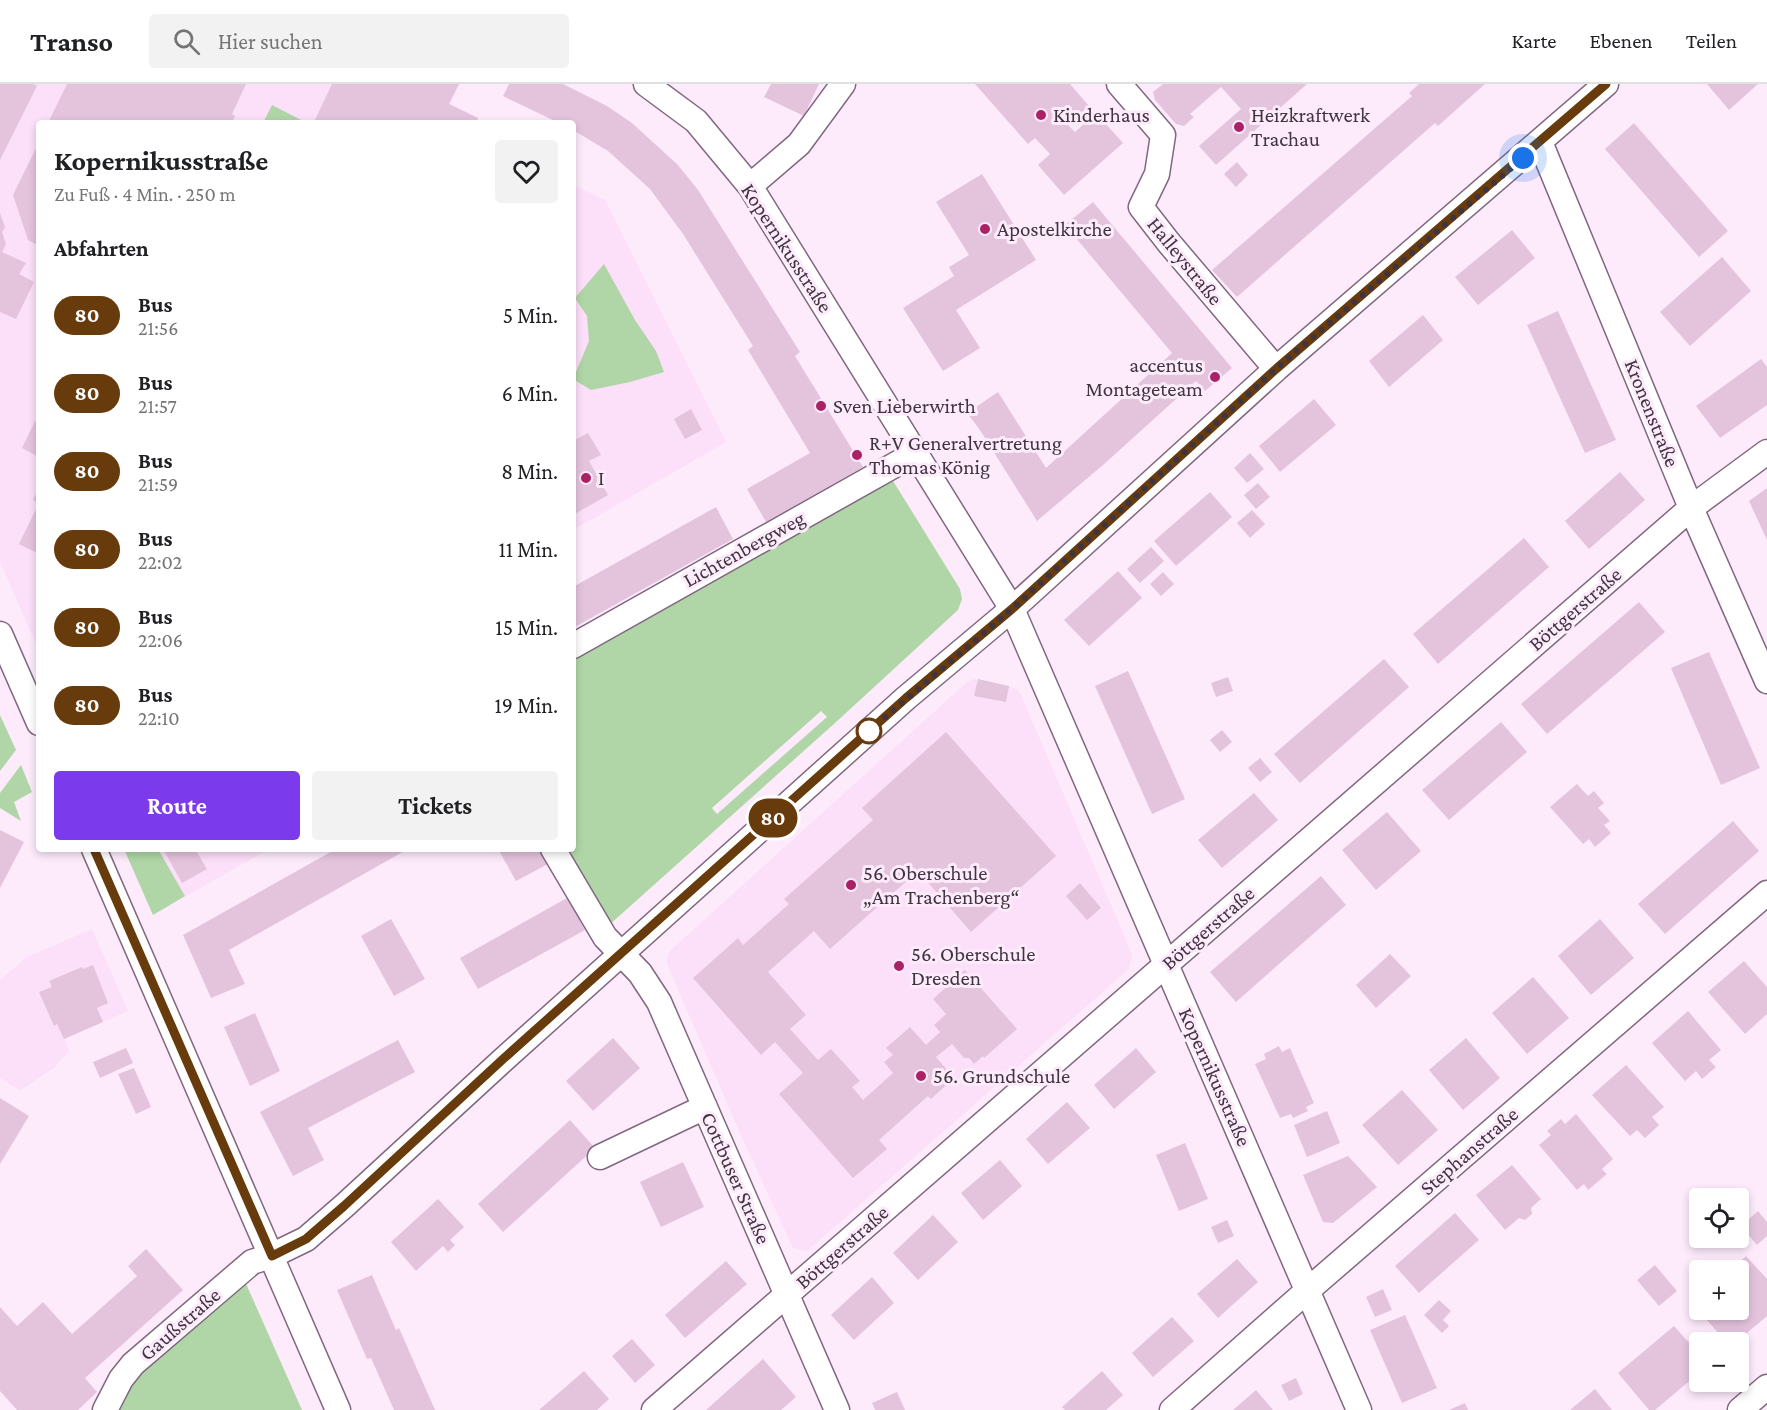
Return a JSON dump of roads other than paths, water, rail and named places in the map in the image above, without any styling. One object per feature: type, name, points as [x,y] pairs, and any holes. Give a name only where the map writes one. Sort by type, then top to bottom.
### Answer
[{"type":"street","name":"Kopernikusstraße","points":[[646,84],[696,121],[750,186],[1012,609],[1359,1410]]},
{"type":"street","points":[[750,186],[799,144],[843,84]]},
{"type":"street","name":"Halleystraße","points":[[1119,84],[1163,135],[1157,174],[1141,207],[1276,369]]},
{"type":"street","name":"Gaußstraße","points":[[105,1410],[121,1379],[133,1365],[252,1262],[272,1256],[306,1239],[344,1206],[475,1085],[906,698],[1012,609],[1276,369],[1606,84]]},
{"type":"street","name":"Kronenstraße","points":[[1540,142],[1691,508],[1767,681]]},
{"type":"street","name":"Böttgerstraße","points":[[654,1410],[1691,508],[1767,452]]},
{"type":"street","name":"Lichtenbergweg","points":[[576,644],[916,453]]},
{"type":"street","points":[[0,634],[36,716]]},
{"type":"street","points":[[95,852],[338,1410]]},
{"type":"street","points":[[555,852],[605,938],[621,954]]},
{"type":"street","name":"Stephanstraße","points":[[1172,1410],[1767,893]]},
{"type":"street","name":"Cottbuser Straße","points":[[621,954],[640,973],[659,1002],[837,1410]]},
{"type":"street","points":[[600,1157],[705,1107]]},
{"type":"street","points":[[1740,1410],[1767,1387]]},
{"type":"place","name":"Kinderhaus","points":[[1041,115]]},
{"type":"place","name":"Heizkraftwerk Trachau","points":[[1239,127]]},
{"type":"place","name":"Apostelkirche","points":[[985,229]]},
{"type":"place","name":"accentus Montageteam","points":[[1215,377]]},
{"type":"place","name":"Sven Lieberwirth","points":[[821,406]]},
{"type":"place","name":"R+V Generalvertretung Thomas König","points":[[857,455]]},
{"type":"place","name":"I","points":[[586,478]]},
{"type":"place","name":"56. Oberschule „Am Trachenberg“","points":[[851,885]]},
{"type":"place","name":"56. Oberschule Dresden","points":[[899,966]]},
{"type":"place","name":"56. Grundschule","points":[[921,1076]]}]
